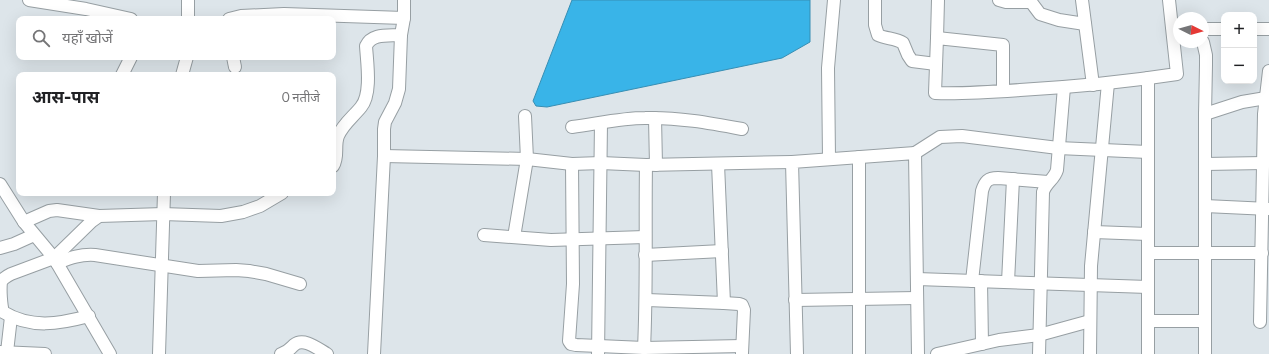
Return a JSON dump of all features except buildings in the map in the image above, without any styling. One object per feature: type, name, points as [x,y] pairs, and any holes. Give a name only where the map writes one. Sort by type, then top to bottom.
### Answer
[{"type":"street","points":[[29,0],[86,9],[118,16]]},
{"type":"street","points":[[188,0],[188,16]]},
{"type":"street","points":[[374,354],[384,129],[385,122],[398,96],[404,0]]},
{"type":"street","points":[[829,158],[828,68],[834,0]]},
{"type":"street","points":[[875,0],[875,25],[878,35],[884,38],[895,39],[903,43],[912,61],[936,64]]},
{"type":"street","points":[[938,0],[935,93],[960,94],[1093,85],[1177,74],[1173,10]]},
{"type":"street","points":[[999,0],[1006,2],[1031,2],[1040,14],[1059,20],[1085,24]]},
{"type":"street","points":[[1082,0],[1093,85]]},
{"type":"street","points":[[241,16],[284,14],[404,18]]},
{"type":"street","points":[[1257,28],[1269,29]]},
{"type":"street","points":[[1209,29],[1221,29]]},
{"type":"street","points":[[336,159],[338,137],[350,118],[363,106],[367,94],[366,46],[368,41],[375,37],[401,35]]},
{"type":"street","points":[[937,38],[1003,45],[1003,91]]},
{"type":"street","points":[[1204,48],[1206,55],[1205,354]]},
{"type":"street","points":[[124,72],[130,60]]},
{"type":"street","points":[[183,72],[186,60]]},
{"type":"street","points":[[1260,322],[1262,253],[1266,208],[1264,163],[1267,119],[1266,98],[1269,71]]},
{"type":"street","points":[[1148,78],[1148,354]]},
{"type":"street","points":[[1090,354],[1091,266],[1108,83]]},
{"type":"street","points":[[1039,354],[1043,192],[1044,187],[1048,182],[1055,177],[1057,170],[1064,87]]},
{"type":"street","points":[[1205,114],[1242,102],[1266,98]]},
{"type":"street","points":[[514,237],[527,159],[525,116]]},
{"type":"street","points":[[644,348],[647,300],[645,237],[655,118]]},
{"type":"street","points":[[572,126],[624,119],[655,118],[717,124],[742,129]]},
{"type":"street","points":[[599,350],[601,123]]},
{"type":"street","points":[[384,156],[527,159],[572,164],[601,163],[651,165],[792,162],[829,158],[915,153],[940,137],[962,136],[1058,148],[1148,152]]},
{"type":"street","points":[[915,153],[918,354]]},
{"type":"street","points":[[859,156],[859,354]]},
{"type":"street","points":[[792,162],[797,354]]},
{"type":"street","points":[[1205,164],[1264,163]]},
{"type":"street","points":[[572,164],[573,284],[569,341],[571,344],[599,350],[644,348],[742,350],[744,310],[742,305],[647,300]]},
{"type":"street","points":[[718,164],[724,303]]},
{"type":"street","points":[[982,344],[977,281],[982,191],[984,184],[991,178],[1048,182]]},
{"type":"street","points":[[1008,282],[1013,179]]},
{"type":"street","points":[[0,184],[24,222],[55,261],[89,316],[110,354]]},
{"type":"street","points":[[159,354],[164,196]]},
{"type":"street","points":[[24,222],[49,211],[57,210],[99,216],[163,214],[221,216],[243,212],[260,206],[277,196]]},
{"type":"street","points":[[1205,206],[1266,208]]},
{"type":"street","points":[[55,261],[92,220],[99,216]]},
{"type":"street","points":[[1094,232],[1148,234]]},
{"type":"street","points":[[0,248],[14,244],[34,235]]},
{"type":"street","points":[[484,235],[551,240],[645,237]]},
{"type":"street","points":[[645,255],[722,251]]},
{"type":"street","points":[[1148,252],[1262,253]]},
{"type":"street","points":[[45,354],[4,352],[5,314],[1,305],[1,283],[4,277],[83,254],[198,271],[249,271],[266,274],[300,284]]},
{"type":"street","points":[[917,279],[1148,287]]},
{"type":"street","points":[[795,300],[917,298]]},
{"type":"street","points":[[5,314],[31,323],[44,324],[66,322],[89,316]]},
{"type":"street","points":[[1148,321],[1205,320]]},
{"type":"street","points":[[937,354],[999,340],[1039,334],[1090,321]]},
{"type":"street","points":[[281,354],[287,352],[297,343],[304,342],[327,354]]},
{"type":"water","points":[[572,0],[810,0],[810,42],[782,58],[547,107],[536,106],[533,101]]}]
